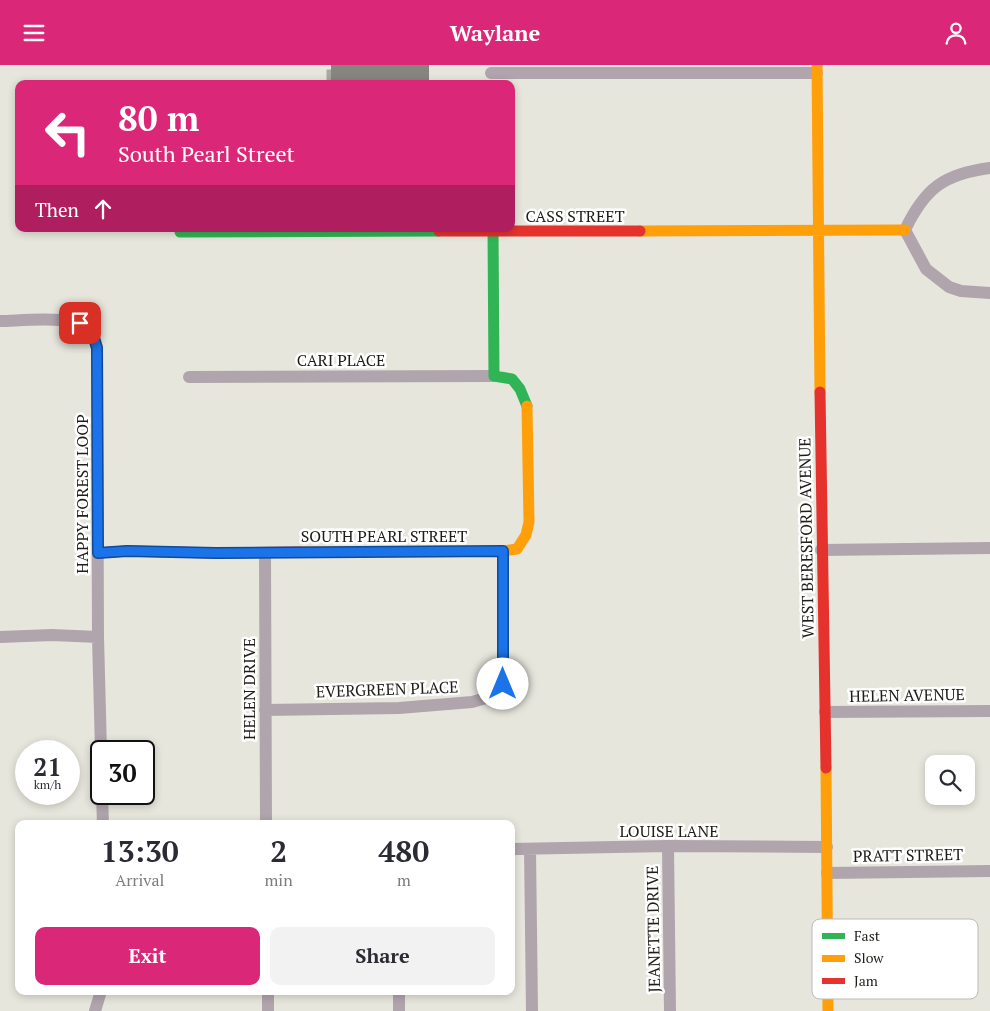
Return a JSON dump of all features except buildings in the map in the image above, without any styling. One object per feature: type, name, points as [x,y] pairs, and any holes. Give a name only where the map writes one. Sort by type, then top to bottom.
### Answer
[{"type":"street","points":[[491,74],[817,69]]},
{"type":"street","name":"WEST BERESFORD AVENUE","points":[[817,69],[821,550],[827,919]]},
{"type":"street","points":[[990,168],[968,171],[951,177],[926,195],[914,212],[906,230],[926,269],[949,287],[961,291],[990,293]]},
{"type":"street","name":"CASS STREET","points":[[515,231],[906,230]]},
{"type":"street","name":"CASS STREET","points":[[180,233],[236,232]]},
{"type":"street","points":[[493,232],[494,376],[512,379],[520,389],[528,408],[529,522],[526,535],[517,549],[503,551]]},
{"type":"street","name":"HAPPY FOREST LOOP","points":[[0,321],[57,320],[80,323],[92,332],[97,348],[98,637],[101,740]]},
{"type":"street","name":"CARI PLACE","points":[[189,377],[494,376]]},
{"type":"street","points":[[821,550],[990,548]]},
{"type":"street","name":"SOUTH PEARL STREET","points":[[98,553],[127,551],[265,553],[503,551]]},
{"type":"street","name":"EVERGREEN PLACE","points":[[265,709],[399,708],[472,702],[493,696],[503,684],[503,551]]},
{"type":"street","name":"HELEN DRIVE","points":[[265,553],[266,820]]},
{"type":"street","points":[[0,637],[52,635],[98,637]]},
{"type":"street","name":"HELEN AVENUE","points":[[825,712],[990,711]]},
{"type":"street","points":[[102,805],[103,820]]},
{"type":"street","name":"LOUISE LANE","points":[[515,849],[668,846],[827,847]]},
{"type":"street","name":"JEANETTE DRIVE","points":[[668,846],[670,1011]]},
{"type":"street","points":[[530,849],[532,1011]]},
{"type":"street","name":"PRATT STREET","points":[[827,873],[990,871]]},
{"type":"street","points":[[95,1011],[100,995]]},
{"type":"street","points":[[268,995],[268,1011]]},
{"type":"street","points":[[399,995],[399,1011]]},
{"type":"traffic: fast","points":[[493,232],[494,376],[512,379],[520,389],[527,406]]},
{"type":"traffic: slow","points":[[817,65],[820,392]]},
{"type":"traffic: slow","points":[[640,231],[905,230]]},
{"type":"traffic: slow","points":[[300,552],[503,551],[517,549],[526,535],[529,522],[527,406]]},
{"type":"traffic: slow","points":[[826,768],[827,919]]},
{"type":"traffic: slow","points":[[828,999],[828,1011]]},
{"type":"traffic: jam","points":[[515,231],[640,231]]},
{"type":"traffic: jam","points":[[820,392],[826,768]]},
{"type":"traffic: jam","points":[[98,553],[127,551],[300,552]]},
{"type":"route","points":[[80,323],[92,332],[97,348],[98,553],[127,551],[232,553],[503,551],[503,684]]}]
